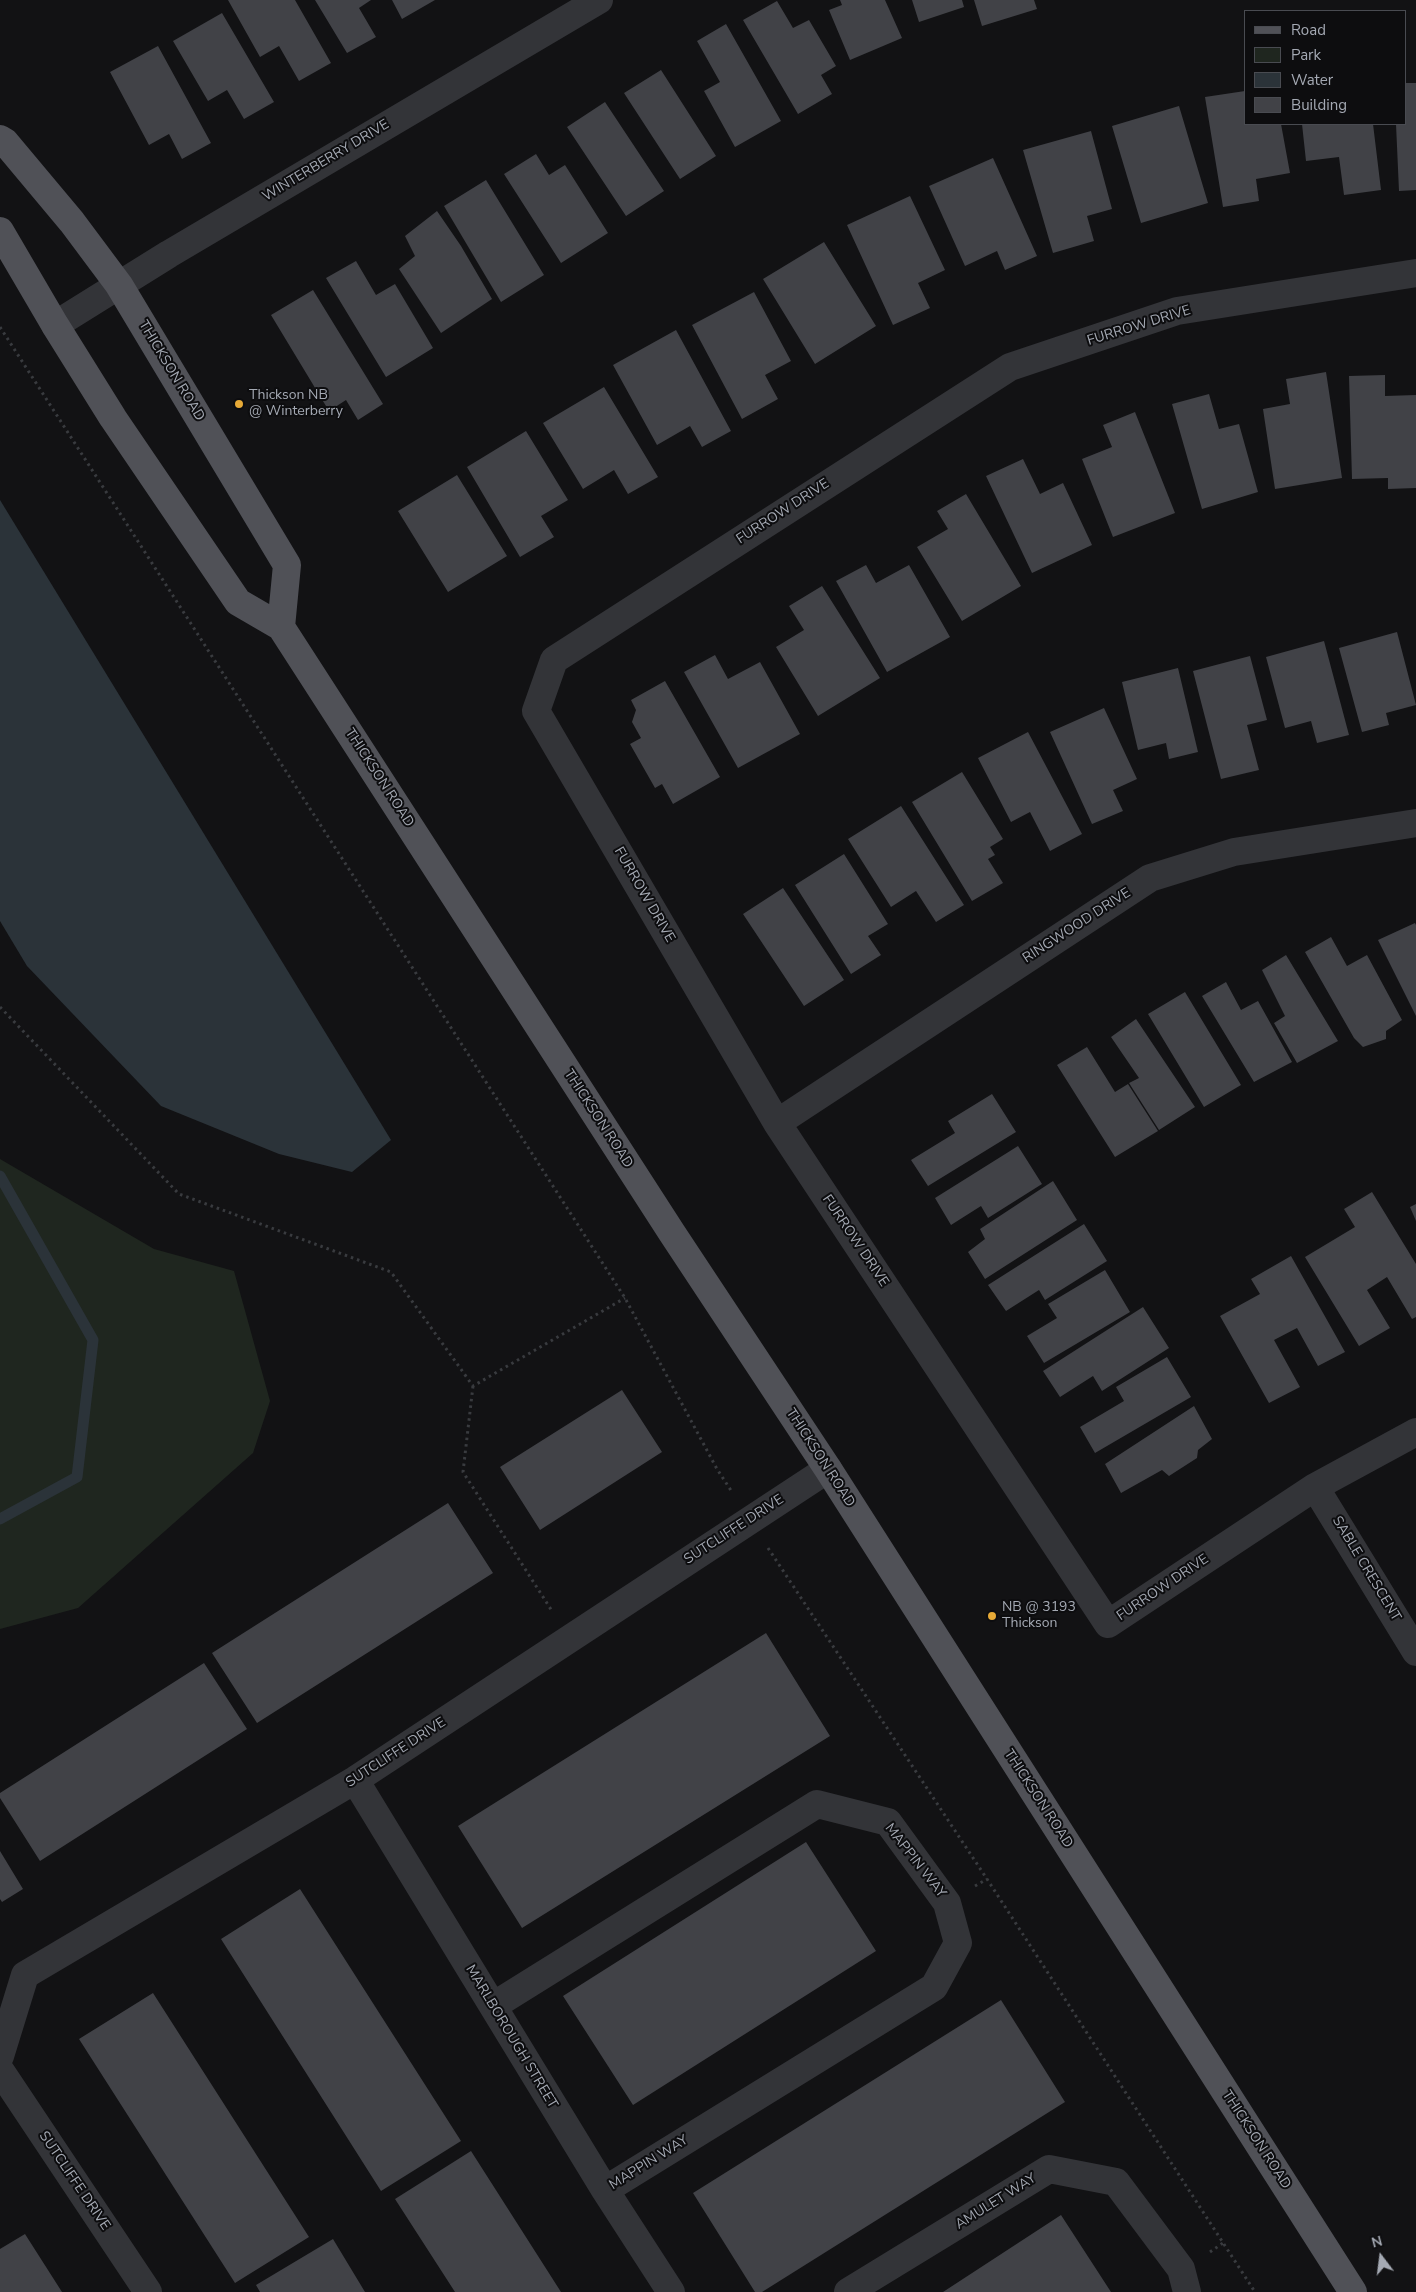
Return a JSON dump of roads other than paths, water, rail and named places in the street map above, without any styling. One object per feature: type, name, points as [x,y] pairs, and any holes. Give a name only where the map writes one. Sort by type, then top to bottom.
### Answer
[{"type":"main road","name":"THICKSON ROAD","points":[[0,139],[5,142],[72,222],[119,286],[287,565],[282,627]]},
{"type":"main road","name":"THICKSON ROAD","points":[[0,231],[54,326],[113,418],[238,602],[282,627],[672,1234],[828,1469],[1353,2292]]},
{"type":"street","name":"WINTERBERRY DRIVE","points":[[54,326],[598,0]]},
{"type":"street","name":"FURROW DRIVE","points":[[1416,273],[1177,311],[1010,367],[554,660],[536,711],[776,1123],[1108,1624],[1315,1487],[1416,1432]]},
{"type":"street","name":"RINGWOOD DRIVE","points":[[776,1123],[1150,878],[1234,852],[1416,823]]},
{"type":"street","name":"SUTCLIFFE DRIVE","points":[[0,2056],[25,1975],[355,1780],[828,1469]]},
{"type":"street","name":"SABLE CRESCENT","points":[[1315,1487],[1416,1652]]},
{"type":"street","name":"MARLBOROUGH STREET","points":[[355,1780],[604,2190],[671,2292]]},
{"type":"street","name":"MAPPIN WAY","points":[[493,2006],[817,1804],[888,1822],[947,1903],[958,1943],[934,1987],[604,2190]]},
{"type":"street","name":"SUTCLIFFE DRIVE","points":[[0,2070],[148,2292]]},
{"type":"street","name":"AMULET WAY","points":[[848,2292],[1050,2169],[1116,2182],[1182,2269],[1187,2292]]},
{"type":"water","points":[[0,500],[391,1140],[352,1172],[279,1154],[161,1106],[27,966],[0,921]]},
{"type":"waterway","points":[[0,1176],[93,1340],[77,1477],[0,1519]]},
{"type":"place","name":"Thickson NB @ Winterberry","points":[[239,404]]},
{"type":"place","name":"NB @ 3193 Thickson","points":[[992,1616]]}]
